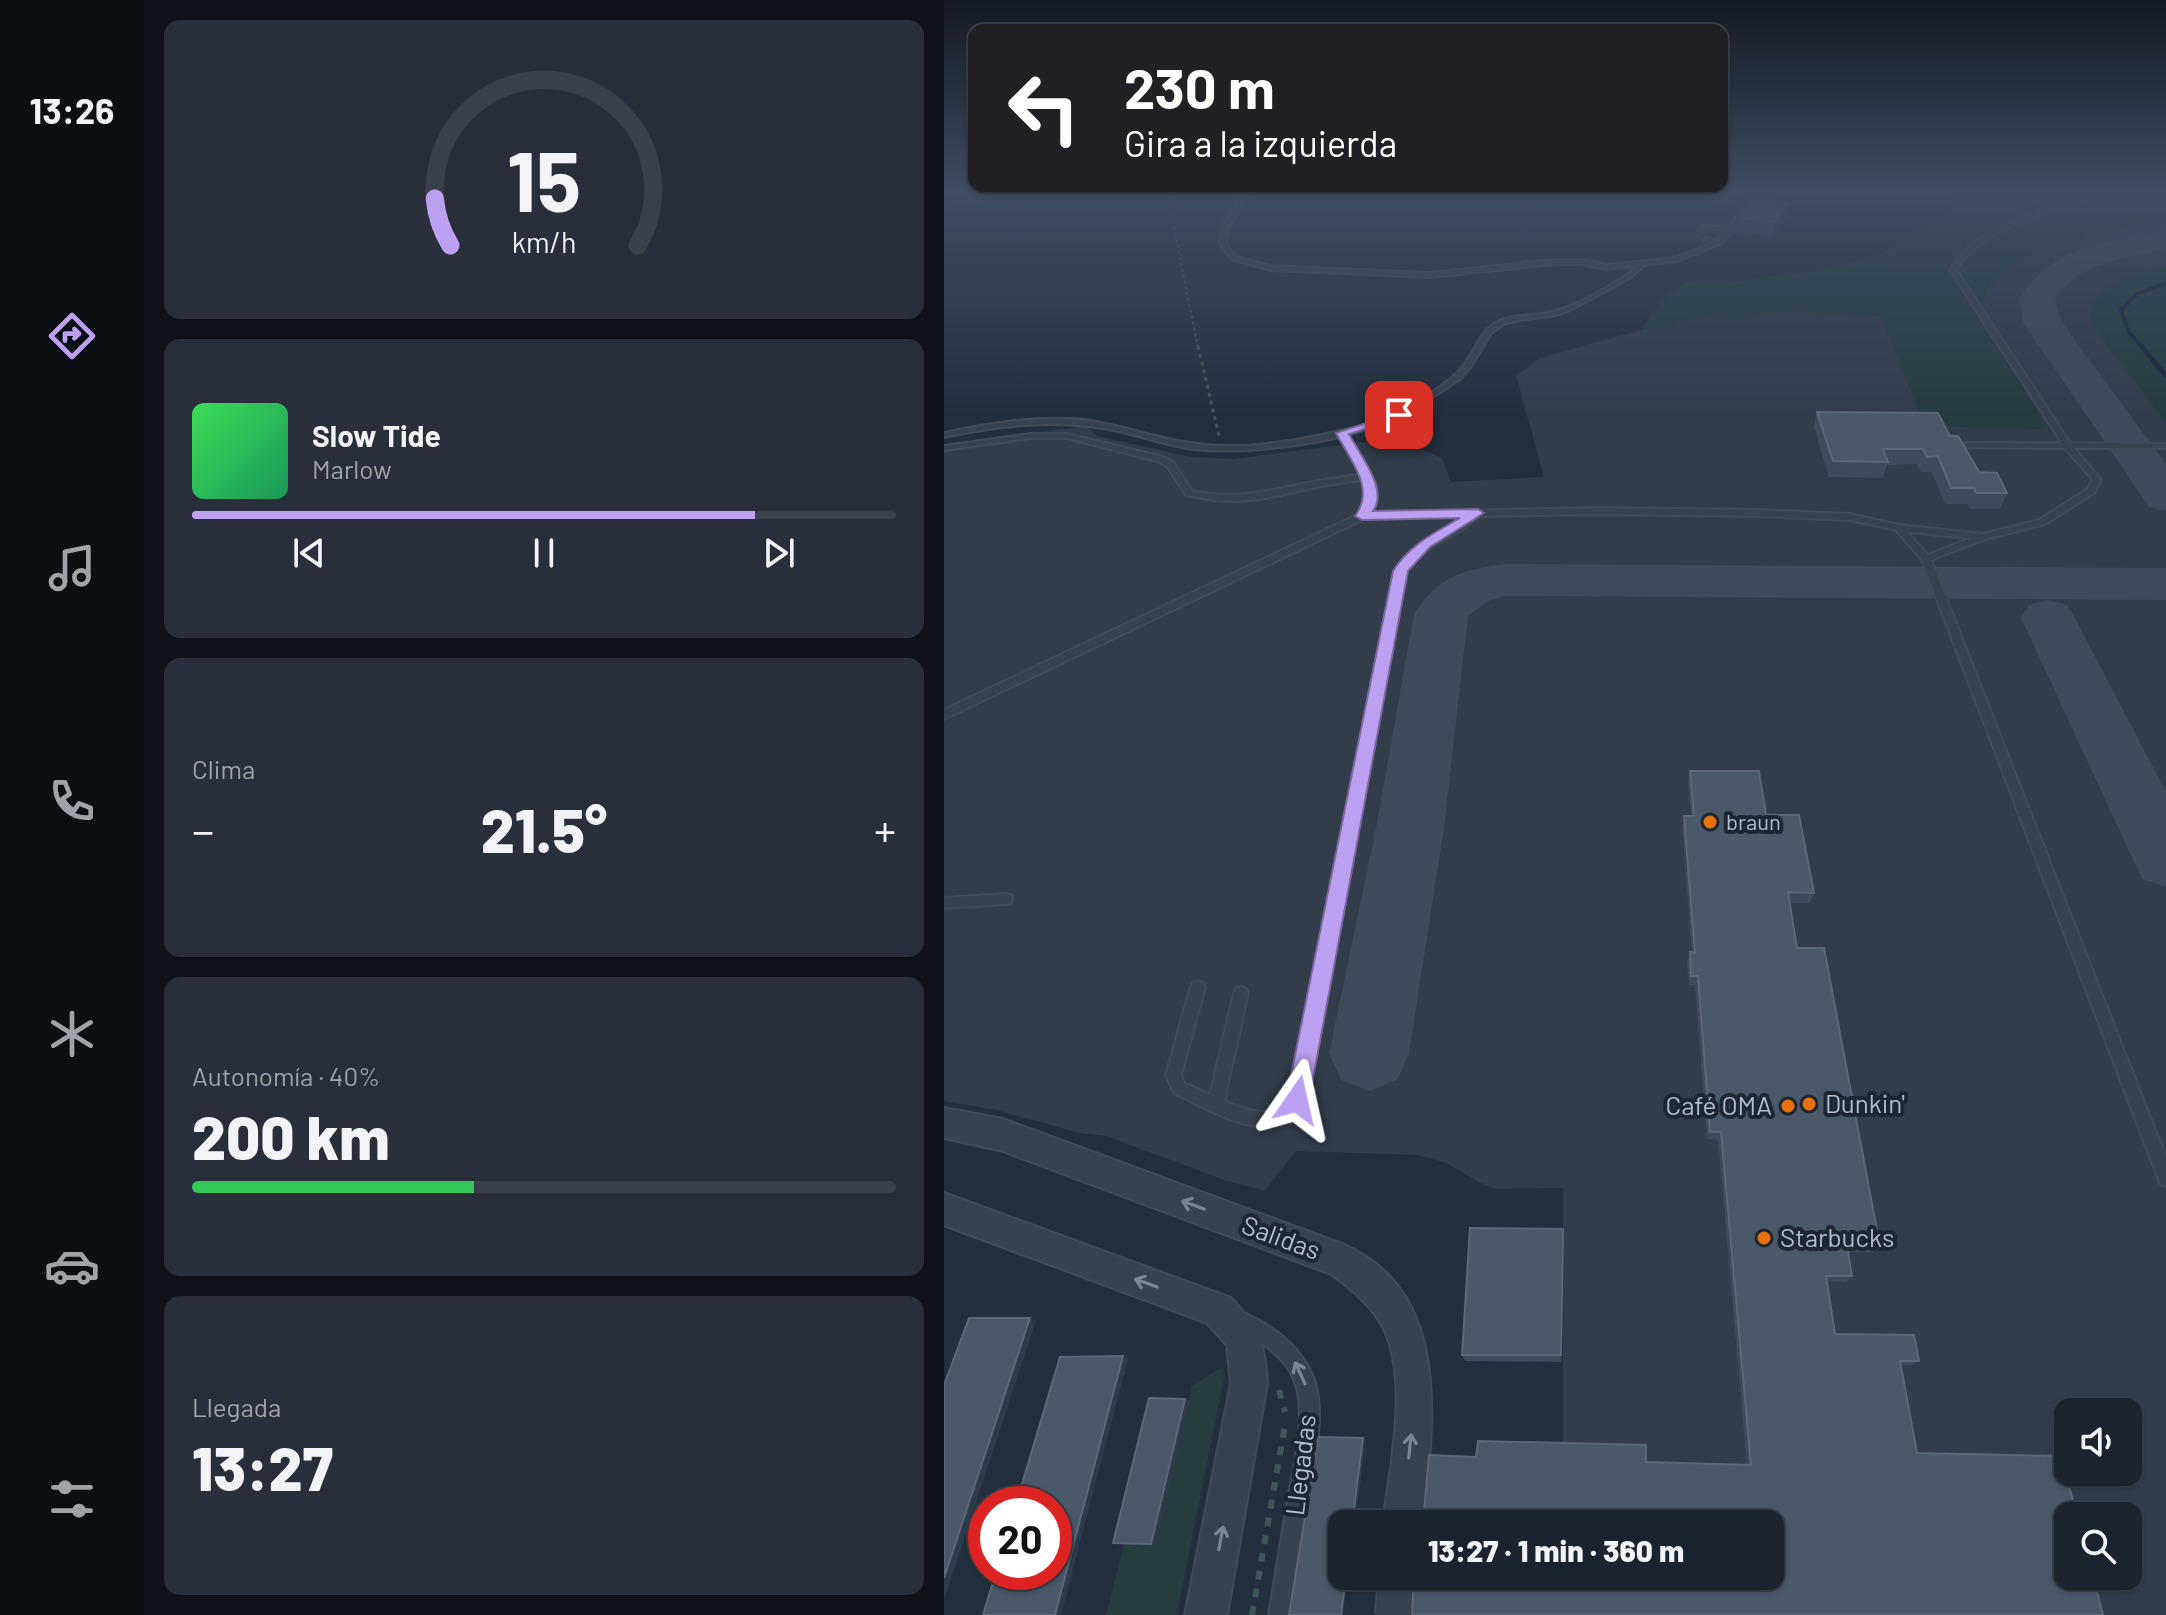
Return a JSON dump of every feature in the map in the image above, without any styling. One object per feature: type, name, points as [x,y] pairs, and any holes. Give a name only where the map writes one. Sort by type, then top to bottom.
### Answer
[{"type":"street","name":"Salidas","points":[[944,1123],[1003,1135],[1342,1261],[1373,1282],[1401,1322],[1414,1376],[1404,1510]]},
{"type":"street","name":"Llegadas","points":[[944,1209],[1219,1310]]},
{"type":"street","points":[[1206,1615],[1249,1384],[1248,1356],[1241,1335],[1219,1310]]},
{"type":"street","points":[[1394,1615],[1396,1590]]},
{"type":"lane","points":[[1283,267],[1417,275],[1497,267]]},
{"type":"lane","points":[[944,435],[1018,423],[1075,422],[1177,443],[1224,448],[1342,433],[1399,415],[1457,377],[1466,370],[1494,327],[1508,321],[1561,312],[1626,278],[1639,267]]},
{"type":"lane","points":[[1926,559],[1983,537],[2042,522],[2096,485],[2097,480],[2068,446],[1953,270],[1954,267]]},
{"type":"lane","points":[[1342,433],[1366,477],[1372,496],[1371,505],[1362,516]]},
{"type":"lane","points":[[944,448],[1030,436],[1084,438],[1170,464],[1189,493],[1235,500],[1322,480],[1366,477]]},
{"type":"lane","points":[[1948,445],[2166,446]]},
{"type":"lane","points":[[944,715],[1362,516],[1598,511],[1755,513],[1850,517],[1899,528],[1983,537]]},
{"type":"lane","points":[[1198,987],[1173,1075],[1179,1088],[1260,1121],[1272,1122],[1292,1111],[1297,1100],[1400,571],[1425,544],[1478,513]]},
{"type":"lane","points":[[1899,528],[1926,559],[2166,1178]]},
{"type":"lane","points":[[944,903],[1006,899]]},
{"type":"lane","points":[[1216,1103],[1241,993]]},
{"type":"lane","name":"Llegadas","points":[[1219,1310],[1259,1330],[1287,1352],[1300,1370],[1309,1396],[1308,1435],[1279,1615]]},
{"type":"path","points":[[1182,267],[1211,412],[1224,448]]},
{"type":"path","points":[[1252,1615],[1286,1420],[1279,1388]]},
{"type":"shaded area","points":[[1833,267],[2166,267],[2166,1615],[1434,1615],[1649,1590],[1784,1590],[1784,1510],[1707,1510],[1478,1459],[1563,1445],[1563,1188],[1496,1189],[1446,1163],[1417,1155],[1296,1151],[1265,1191],[1227,1181],[1106,1136],[1080,1133],[996,1110],[944,1101],[944,444],[1087,426],[1097,436],[1191,457],[1234,459],[1396,438],[1442,458],[1451,482],[1544,477],[1516,376],[1540,358],[1641,330],[1662,301],[1685,282],[1741,281]]},
{"type":"green space","points":[[1838,267],[2009,267],[1987,289],[1982,308],[2046,429],[1925,426],[1881,316],[1771,311],[1741,320],[1699,317],[1680,322],[1669,330],[1641,330],[1662,301],[1685,282],[1741,281]]},
{"type":"green space","points":[[2166,267],[2166,423],[2092,326],[2096,300],[2104,291],[2141,273]]},
{"type":"green space","points":[[1222,1367],[1225,1374],[1177,1615],[1106,1615],[1124,1544],[1156,1544],[1192,1386]]},
{"type":"building","points":[[1817,412],[1938,413],[1950,436],[1958,436],[1979,472],[1997,473],[2007,493],[1976,493],[1974,488],[1951,488],[1938,456],[1927,457],[1923,449],[1883,449],[1888,462],[1833,461]]},
{"type":"building","points":[[1690,771],[1759,771],[1766,815],[1799,815],[1814,893],[1788,892],[1797,948],[1824,948],[1880,1246],[1847,1246],[1852,1276],[1826,1276],[1835,1334],[1914,1335],[1919,1361],[1900,1361],[1917,1453],[2054,1456],[2054,1486],[2069,1486],[2073,1502],[2054,1502],[2054,1590],[2097,1590],[2103,1615],[1412,1615],[1413,1590],[1784,1590],[1784,1510],[1424,1510],[1429,1455],[1476,1457],[1478,1441],[1646,1445],[1646,1462],[1751,1465],[1721,1132],[1710,1132],[1698,976],[1691,976],[1690,952],[1695,953],[1684,816],[1694,816]]},
{"type":"building","points":[[1470,1228],[1563,1229],[1561,1355],[1462,1355]]},
{"type":"building","points":[[969,1318],[1030,1318],[974,1486],[968,1486],[968,1505],[944,1578],[944,1385]]},
{"type":"building","points":[[1123,1356],[1072,1550],[1072,1486],[1021,1486],[1060,1357]]},
{"type":"building","points":[[1149,1398],[1185,1399],[1151,1544],[1113,1543]]},
{"type":"building","points":[[1318,1437],[1363,1438],[1354,1510],[1328,1510],[1328,1590],[1344,1590],[1341,1615],[1289,1615]]},
{"type":"building","points":[[991,1590],[1062,1590],[1055,1615],[983,1615]]},
{"type":"waterway","points":[[2143,348],[2129,332],[2121,310],[2137,294],[2166,283]]},
{"type":"waterway","points":[[2141,346],[2166,376]]},
{"type":"taxiway","points":[[2067,267],[2046,284],[2037,299],[2042,322],[2166,497]]},
{"type":"taxiway","points":[[1369,1053],[1410,828],[1441,614],[1461,593],[1506,580],[2166,584]]},
{"type":"taxiway","points":[[2048,618],[2166,859]]},
{"type":"place","name":"braun","points":[[1710,822]]},
{"type":"place","name":"Dunkin'","points":[[1809,1104]]},
{"type":"place","name":"Café OMA","points":[[1788,1106]]},
{"type":"place","name":"Starbucks","points":[[1764,1238]]},
{"type":"route","points":[[1297,1100],[1400,571],[1425,544],[1478,513],[1362,516],[1371,505],[1372,490],[1342,433],[1399,415]]}]
